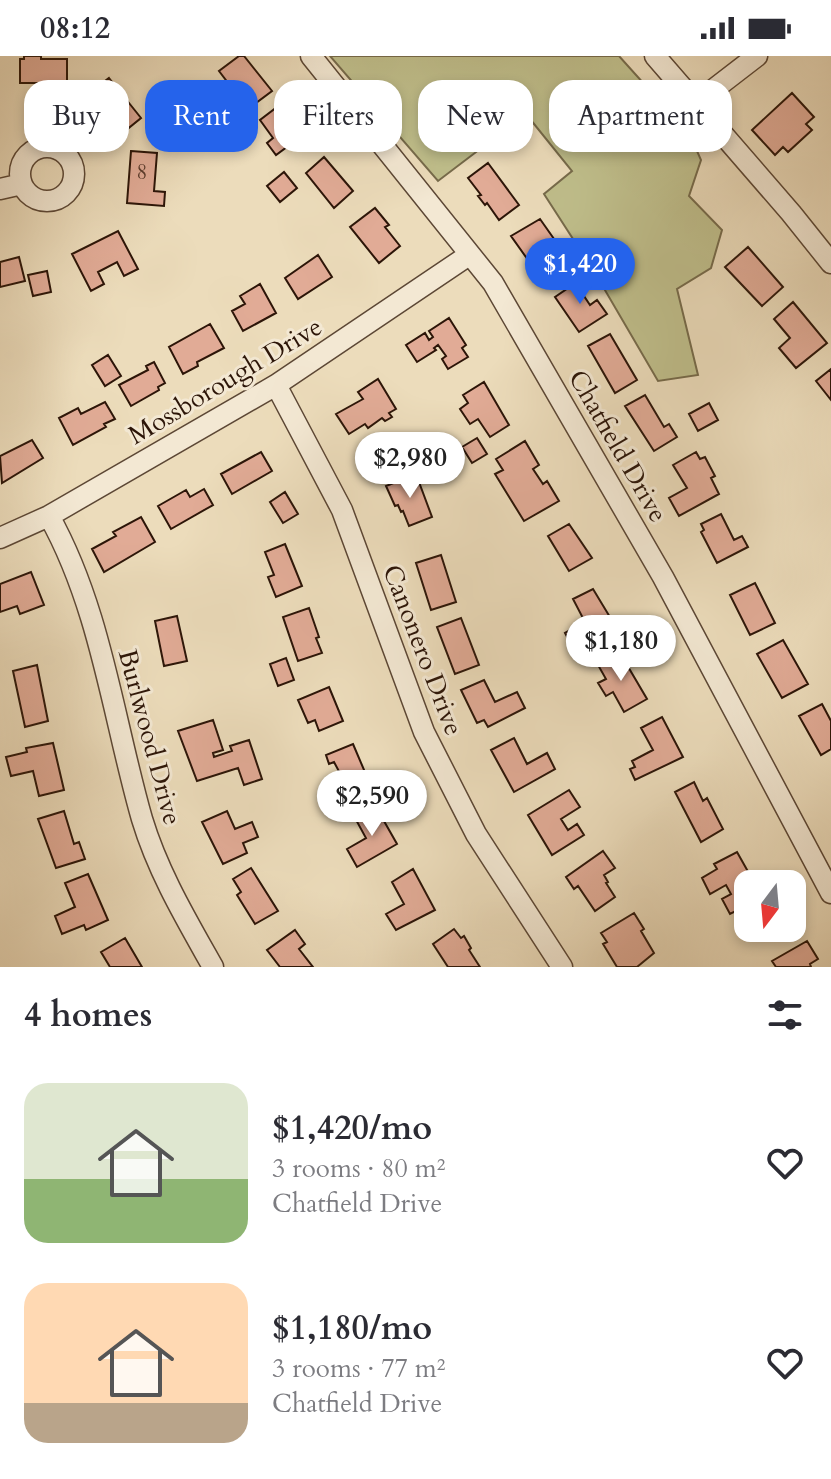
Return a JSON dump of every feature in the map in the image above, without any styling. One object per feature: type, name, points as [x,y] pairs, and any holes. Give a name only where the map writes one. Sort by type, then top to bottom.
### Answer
[{"type":"street","name":"Chatfield Drive","points":[[311,56],[493,283],[655,563],[831,893]]},
{"type":"street","points":[[655,56],[676,80]]},
{"type":"street","points":[[726,80],[757,56]]},
{"type":"street","points":[[732,146],[831,263]]},
{"type":"street","points":[[0,189],[22,184]]},
{"type":"street","name":"Mossborough Drive","points":[[0,538],[49,516],[276,385],[469,255]]},
{"type":"street","name":"Canonero Drive","points":[[276,385],[342,510],[424,732],[476,834],[562,967]]},
{"type":"street","name":"Burlwood Drive","points":[[49,516],[64,542],[87,606],[143,819],[162,874],[213,967]]},
{"type":"shaded area","points":[[330,56],[619,56],[641,80],[549,80],[549,142],[533,123],[533,80],[418,80],[418,152],[476,152],[438,181],[402,139],[402,80],[351,80]]},
{"type":"shaded area","points":[[557,152],[697,152],[701,160],[689,196],[722,230],[711,268],[677,289],[698,375],[658,381],[595,273],[544,194],[572,171]]},
{"type":"building","points":[[24,56],[41,56],[41,59],[67,59],[67,80],[24,80],[20,83],[20,59]]},
{"type":"building","points":[[239,56],[244,56],[272,91],[258,102],[258,80],[226,80],[219,71]]},
{"type":"building","points":[[792,93],[814,117],[806,124],[812,130],[788,152],[783,147],[775,155],[752,130]]},
{"type":"building","points":[[129,103],[141,118],[129,128]]},
{"type":"building","points":[[274,109],[274,152],[280,152],[276,155],[267,143],[273,138],[260,120]]},
{"type":"building","points":[[131,151],[157,153],[154,191],[165,192],[164,206],[127,203]]},
{"type":"building","points":[[324,157],[353,191],[334,208],[306,173]]},
{"type":"building","points":[[488,163],[519,205],[499,220],[478,196],[481,195],[468,178]]},
{"type":"building","points":[[284,172],[297,188],[280,202],[267,186]]},
{"type":"building","points":[[375,208],[400,246],[379,263],[350,227]]},
{"type":"building","points":[[540,219],[559,246],[533,267],[511,236]]},
{"type":"building","points":[[118,231],[138,269],[124,276],[117,262],[98,272],[104,284],[91,291],[72,254]]},
{"type":"building","points":[[748,247],[783,287],[762,306],[725,267]]},
{"type":"building","points":[[318,255],[332,277],[298,299],[285,278]]},
{"type":"building","points":[[19,257],[25,281],[0,287],[0,262]]},
{"type":"building","points":[[47,271],[51,292],[33,296],[28,275]]},
{"type":"building","points":[[583,278],[589,288],[582,293],[590,305],[597,300],[607,314],[579,332],[555,297]]},
{"type":"building","points":[[260,284],[276,313],[243,331],[232,311],[245,304],[240,296]]},
{"type":"building","points":[[793,302],[827,343],[796,368],[779,348],[790,338],[774,319]]},
{"type":"building","points":[[449,318],[466,345],[462,348],[468,357],[448,369],[442,359],[446,356],[438,345],[434,348],[436,350],[417,362],[406,345],[425,333],[429,340],[433,337],[429,331]]},
{"type":"building","points":[[210,324],[224,348],[197,362],[198,366],[183,374],[169,347]]},
{"type":"building","points":[[610,334],[637,380],[615,393],[588,346]]},
{"type":"building","points":[[108,355],[121,376],[105,386],[92,365]]},
{"type":"building","points":[[154,362],[165,383],[158,387],[159,390],[131,406],[119,385],[148,370],[146,366]]},
{"type":"building","points":[[831,369],[831,400],[816,381]]},
{"type":"building","points":[[378,379],[396,409],[389,413],[392,417],[385,421],[382,418],[368,428],[365,424],[349,434],[336,414],[363,399],[358,392]]},
{"type":"building","points":[[484,382],[509,425],[490,437],[478,419],[470,424],[460,409],[468,403],[463,395]]},
{"type":"building","points":[[645,395],[664,427],[669,424],[677,437],[654,451],[625,406]]},
{"type":"building","points":[[105,402],[115,419],[73,445],[59,418],[78,408],[81,414]]},
{"type":"building","points":[[709,403],[718,420],[698,431],[689,414]]},
{"type":"building","points":[[477,438],[487,454],[472,463],[462,447]]},
{"type":"building","points":[[32,440],[43,458],[2,483],[0,456]]},
{"type":"building","points":[[525,441],[539,465],[533,469],[543,484],[547,481],[559,501],[524,521],[495,474],[503,470],[496,459]]},
{"type":"building","points":[[261,452],[272,471],[232,494],[221,474]]},
{"type":"building","points":[[696,452],[700,459],[705,457],[715,476],[711,478],[719,494],[679,516],[669,498],[687,488],[673,465]]},
{"type":"building","points":[[416,474],[432,517],[409,526],[386,486]]},
{"type":"building","points":[[204,489],[213,505],[171,529],[158,506],[186,490],[190,497]]},
{"type":"building","points":[[285,492],[298,514],[283,523],[270,502]]},
{"type":"building","points":[[721,514],[734,540],[742,536],[748,547],[717,563],[701,532],[704,530],[701,524]]},
{"type":"building","points":[[141,517],[155,542],[104,572],[92,549],[116,536],[113,532]]},
{"type":"building","points":[[569,524],[592,558],[569,571],[548,536]]},
{"type":"building","points":[[285,544],[302,586],[276,597],[268,577],[274,575],[265,552]]},
{"type":"building","points":[[441,555],[456,602],[431,610],[416,563]]},
{"type":"building","points":[[31,572],[44,605],[20,614],[17,606],[0,612],[0,584]]},
{"type":"building","points":[[755,583],[775,623],[750,635],[730,595]]},
{"type":"building","points":[[593,589],[619,632],[597,644],[594,639],[574,650],[565,633],[585,622],[573,599]]},
{"type":"building","points":[[309,608],[322,653],[298,661],[283,617]]},
{"type":"building","points":[[177,616],[187,661],[164,666],[155,621]]},
{"type":"building","points":[[461,618],[479,665],[455,674],[437,627]]},
{"type":"building","points":[[783,640],[808,684],[782,698],[757,654]]},
{"type":"building","points":[[620,653],[647,699],[624,712],[613,692],[606,696],[598,683],[606,679],[598,665]]},
{"type":"building","points":[[286,658],[294,680],[278,686],[270,664]]},
{"type":"building","points":[[37,665],[48,721],[25,727],[13,671]]},
{"type":"building","points":[[484,680],[495,702],[517,692],[525,708],[488,727],[484,720],[477,723],[461,690]]},
{"type":"building","points":[[329,687],[343,721],[319,731],[315,720],[308,723],[298,700]]},
{"type":"building","points":[[822,704],[831,721],[831,749],[821,755],[799,716]]},
{"type":"building","points":[[662,717],[683,757],[635,780],[630,769],[635,767],[632,761],[653,750],[641,728]]},
{"type":"building","points":[[213,720],[223,750],[213,753],[214,757],[232,751],[230,746],[249,740],[262,779],[244,785],[238,768],[197,781],[178,731]]},
{"type":"building","points":[[514,738],[527,764],[547,753],[555,769],[514,792],[491,750]]},
{"type":"building","points":[[53,743],[64,790],[39,796],[33,771],[11,776],[6,757],[27,752],[26,748]]},
{"type":"building","points":[[353,744],[370,784],[350,792],[334,762],[329,764],[326,755]]},
{"type":"building","points":[[694,782],[703,801],[707,798],[723,829],[701,842],[675,792]]},
{"type":"building","points":[[569,790],[580,807],[561,819],[568,830],[577,824],[584,835],[552,855],[528,815]]},
{"type":"building","points":[[376,807],[397,844],[357,867],[347,849],[366,838],[355,818]]},
{"type":"building","points":[[64,811],[74,844],[79,842],[85,859],[56,868],[38,819]]},
{"type":"building","points":[[227,811],[235,829],[252,822],[258,837],[243,843],[247,853],[223,864],[202,822]]},
{"type":"building","points":[[603,851],[615,868],[604,875],[615,897],[595,911],[578,886],[574,889],[566,877]]},
{"type":"building","points":[[737,852],[747,870],[734,870],[734,912],[730,914],[722,899],[731,894],[726,885],[710,894],[702,878],[717,869],[714,864]]},
{"type":"building","points":[[251,868],[278,911],[255,924],[237,895],[241,892],[233,879]]},
{"type":"building","points":[[413,869],[435,910],[396,930],[386,914],[404,904],[392,882]]},
{"type":"building","points":[[88,874],[108,920],[86,930],[84,925],[62,934],[55,916],[75,907],[65,883]]},
{"type":"building","points":[[634,913],[654,953],[637,967],[617,967],[603,944],[607,942],[601,933]]},
{"type":"building","points":[[454,929],[461,938],[464,936],[480,967],[448,967],[433,944]]},
{"type":"building","points":[[295,930],[305,944],[299,949],[313,967],[280,967],[267,950]]},
{"type":"building","points":[[125,938],[142,967],[110,967],[101,952]]},
{"type":"building","points":[[806,942],[818,959],[810,964],[811,967],[776,967],[772,961]]}]
